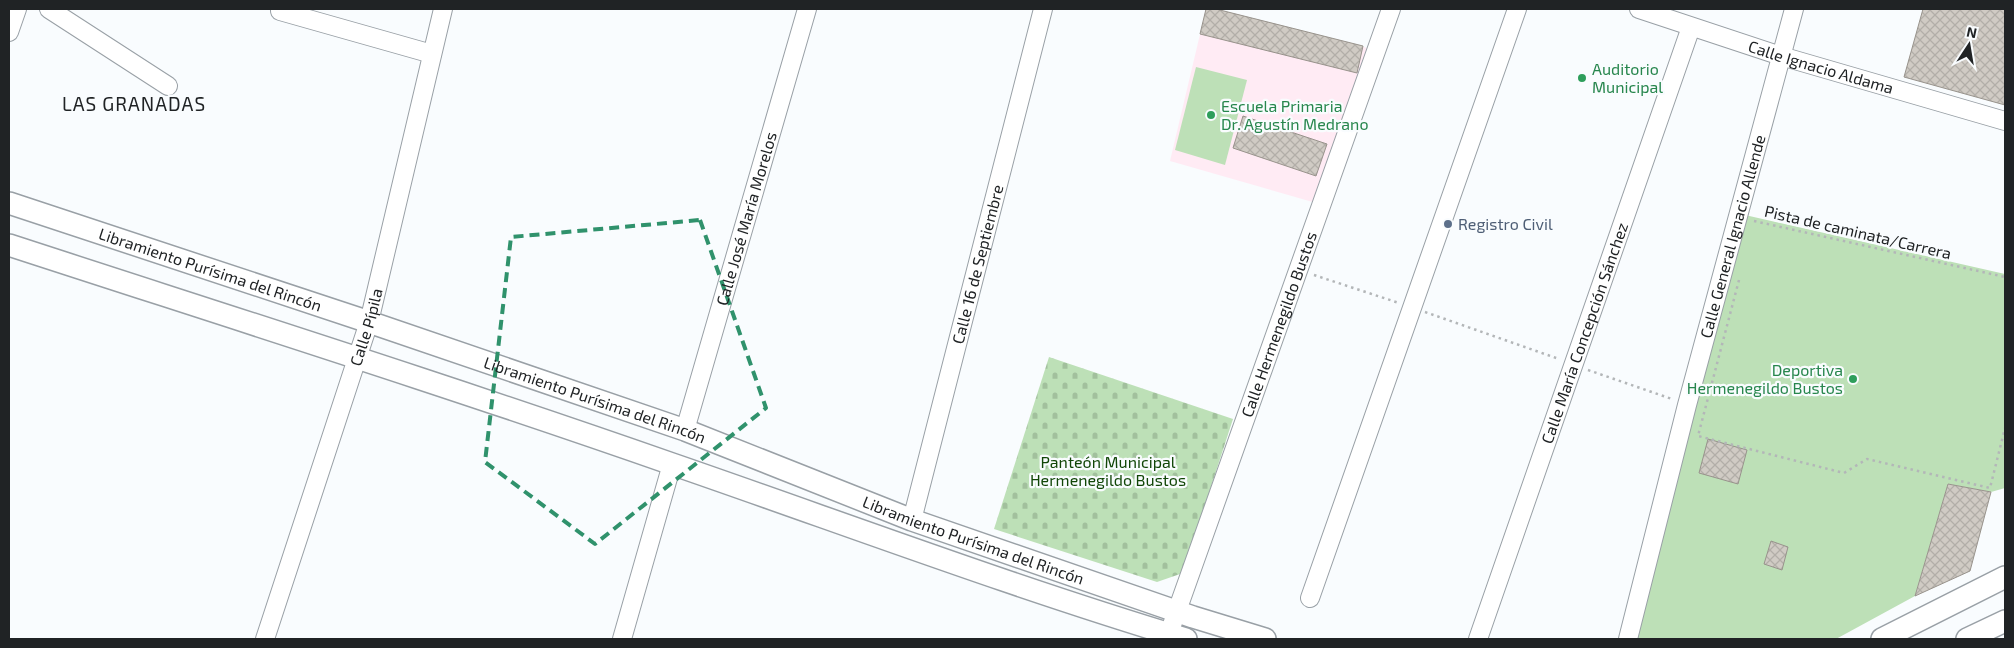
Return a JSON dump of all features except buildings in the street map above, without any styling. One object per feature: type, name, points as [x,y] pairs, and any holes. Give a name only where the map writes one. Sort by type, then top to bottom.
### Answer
[{"type":"main road","name":"Libramiento Purísima del Rincón","points":[[9,203],[369,322],[685,430],[912,520],[1176,611],[1264,639]]},
{"type":"main road","name":"Libramiento Purísima del Rincón","points":[[9,245],[357,358],[672,464],[901,545],[1174,638]]},
{"type":"main road","points":[[1882,639],[2005,577]]},
{"type":"main road","points":[[1967,639],[2005,621]]},
{"type":"street","points":[[9,32],[17,9]]},
{"type":"street","points":[[49,9],[168,86]]},
{"type":"street","name":"Calle Pípila","points":[[265,639],[369,322],[443,9]]},
{"type":"street","name":"Calle José María Morelos","points":[[685,430],[807,9]]},
{"type":"street","name":"Calle 16 de Septiembre","points":[[912,520],[1043,9]]},
{"type":"street","name":"Calle Hermenegildo Bustos","points":[[1174,638],[1176,611],[1391,9]]},
{"type":"street","points":[[1310,598],[1517,9]]},
{"type":"street","name":"Calle Ignacio Aldama","points":[[1639,9],[1781,56],[2005,121]]},
{"type":"street","name":"Calle General Ignacio Allende","points":[[1628,639],[1687,405],[1794,9]]},
{"type":"street","points":[[280,11],[432,54]]},
{"type":"street","name":"Calle María Concepción Sánchez","points":[[1478,639],[1691,27]]},
{"type":"street","points":[[622,639],[672,464]]},
{"type":"path","name":"Pista de caminata/Carrera","points":[[1752,229],[1755,220],[2005,278]]},
{"type":"path","points":[[1298,270],[1687,405]]},
{"type":"path","points":[[1740,276],[1698,436],[1844,473],[1867,460],[1990,488],[2005,428]]},
{"type":"highlighted area","points":[[700,220],[766,408],[595,544],[485,462],[511,237]]},
{"type":"shaded area","name":"Escuela Primaria Dr. Agustín Medrano","points":[[1206,9],[1216,9],[1371,49],[1316,203],[1170,161]]},
{"type":"green space","name":"Escuela Primaria Dr. Agustín Medrano","points":[[1196,67],[1247,80],[1225,165],[1175,150]]},
{"type":"green space","name":"Deportiva Hermenegildo Bustos","points":[[1745,215],[2005,274],[2005,488],[1991,492],[1948,484],[1915,596],[1836,639],[1632,639]]},
{"type":"green space","name":"Panteón Municipal Hermenegildo Bustos","points":[[1049,357],[1233,419],[1183,573],[1157,582],[994,529]]},
{"type":"place","name":"Auditorio Municipal","points":[[1582,78]]},
{"type":"place","name":"Escuela Primaria Dr. Agustín Medrano","points":[[1211,115]]},
{"type":"place","name":"Registro Civil","points":[[1448,224]]},
{"type":"place","name":"Deportiva Hermenegildo Bustos","points":[[1853,379]]},
{"type":"district","name":"LAS GRANADAS","points":[[134,104]]}]
